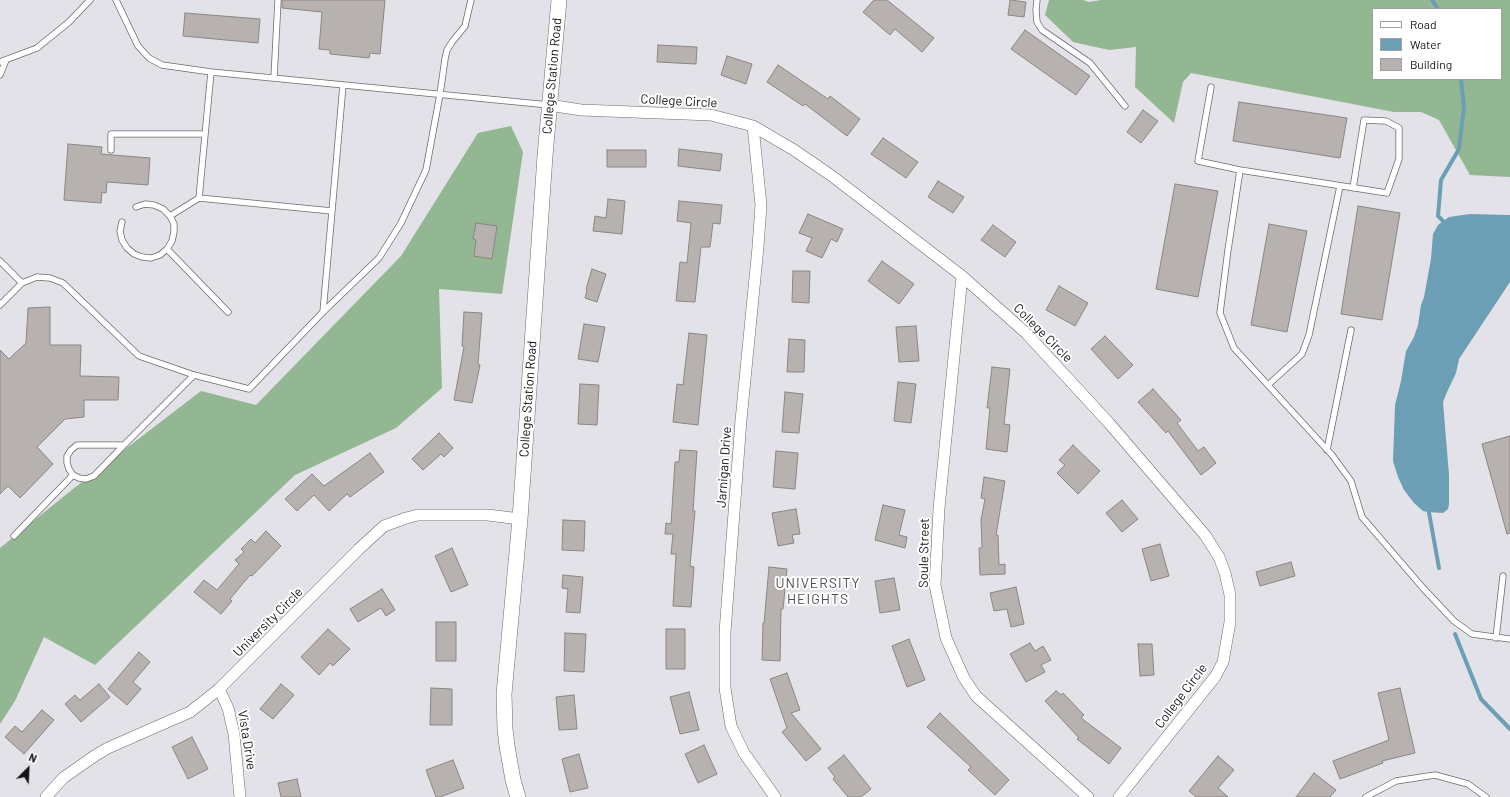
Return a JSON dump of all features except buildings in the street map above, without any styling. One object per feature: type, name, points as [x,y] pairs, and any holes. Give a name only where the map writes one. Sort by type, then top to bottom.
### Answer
[{"type":"main road","name":"College Station Road","points":[[518,797],[510,763],[505,730],[504,694],[520,519],[549,105],[559,0]]},
{"type":"street","name":"College Circle","points":[[549,105],[581,110],[711,115],[754,126],[794,150],[832,176],[962,276],[1026,333],[1109,423],[1205,535],[1219,557],[1225,573],[1230,595],[1230,622],[1223,662],[1216,677],[1119,797]]},
{"type":"street","name":"Jarnigan Drive","points":[[754,126],[761,205],[741,420],[725,632],[725,688],[731,726],[744,753],[775,797]]},
{"type":"street","name":"Soule Street","points":[[962,276],[939,508],[935,585],[946,638],[964,678],[976,696],[1088,797]]},
{"type":"street","name":"University Circle","points":[[46,797],[63,778],[96,755],[190,712],[219,689],[362,546],[384,526],[418,515],[488,515],[520,519]]},
{"type":"street","name":"Vista Drive","points":[[219,689],[228,708],[234,734],[240,797]]},
{"type":"lane","points":[[0,62],[37,48],[69,22],[90,0]]},
{"type":"lane","points":[[116,0],[138,46],[149,58],[162,65],[211,72],[549,105]]},
{"type":"lane","points":[[274,78],[278,0]]},
{"type":"lane","points":[[0,305],[22,283],[36,277],[50,278],[63,283],[139,356],[194,375],[249,389],[323,312],[379,258],[401,223],[426,170],[440,94],[444,59],[452,42],[465,26],[471,0]]},
{"type":"lane","points":[[1037,0],[1037,22],[1042,30],[1090,63],[1125,106]]},
{"type":"lane","points":[[0,75],[6,60]]},
{"type":"lane","points":[[199,198],[211,72]]},
{"type":"lane","points":[[323,312],[344,85]]},
{"type":"lane","points":[[1211,87],[1198,161],[1240,170],[1340,186],[1353,188],[1387,193],[1399,159],[1398,128],[1386,121],[1364,120],[1353,188]]},
{"type":"lane","points":[[111,150],[111,134],[205,134]]},
{"type":"lane","points":[[1240,170],[1220,313],[1234,348],[1327,450],[1351,481],[1362,517],[1423,588],[1454,621],[1472,634],[1510,640]]},
{"type":"lane","points":[[1268,385],[1302,354],[1309,335],[1340,186]]},
{"type":"lane","points":[[170,216],[199,198],[332,211]]},
{"type":"lane","points":[[122,222],[120,231],[122,240],[127,248],[134,254],[151,258],[160,255],[167,249],[172,241],[174,232],[174,224],[170,216],[163,209],[154,205],[145,204],[136,207]]},
{"type":"lane","points":[[167,249],[228,312]]},
{"type":"lane","points":[[0,261],[22,283]]},
{"type":"lane","points":[[1327,450],[1351,330]]},
{"type":"lane","points":[[124,445],[77,445],[71,450],[68,456],[69,469],[73,475],[79,478],[86,479],[94,476],[194,375]]},
{"type":"lane","points":[[14,536],[73,475]]},
{"type":"lane","points":[[1496,638],[1503,576]]},
{"type":"lane","points":[[1366,797],[1396,781],[1436,775],[1468,784],[1486,797]]},
{"type":"green space","points":[[1049,0],[1083,0],[1089,2],[1101,0],[1510,0],[1510,177],[1470,175],[1439,120],[1421,112],[1394,112],[1191,73],[1183,82],[1174,123],[1135,87],[1136,47],[1109,50],[1073,42],[1045,15]]},
{"type":"green space","points":[[511,126],[523,152],[502,294],[439,289],[442,388],[396,428],[295,475],[95,665],[44,637],[15,701],[0,724],[0,548],[73,489],[201,391],[256,405],[401,256],[478,133]]},
{"type":"water","points":[[1470,214],[1510,215],[1510,282],[1459,359],[1456,373],[1443,402],[1449,475],[1449,504],[1448,509],[1443,513],[1428,512],[1423,511],[1414,503],[1404,490],[1393,461],[1395,405],[1406,351],[1414,337],[1418,325],[1431,259],[1433,234],[1438,225],[1449,217]]},
{"type":"waterway","points":[[1432,0],[1437,8]]},
{"type":"waterway","points":[[1444,226],[1443,221],[1438,216],[1441,180],[1459,149],[1464,107],[1461,80]]},
{"type":"waterway","points":[[1428,507],[1439,568]]},
{"type":"waterway","points":[[1455,634],[1481,699],[1510,729]]},
{"type":"district","name":"UNIVERSITY HEIGHTS","points":[[818,592]]}]
